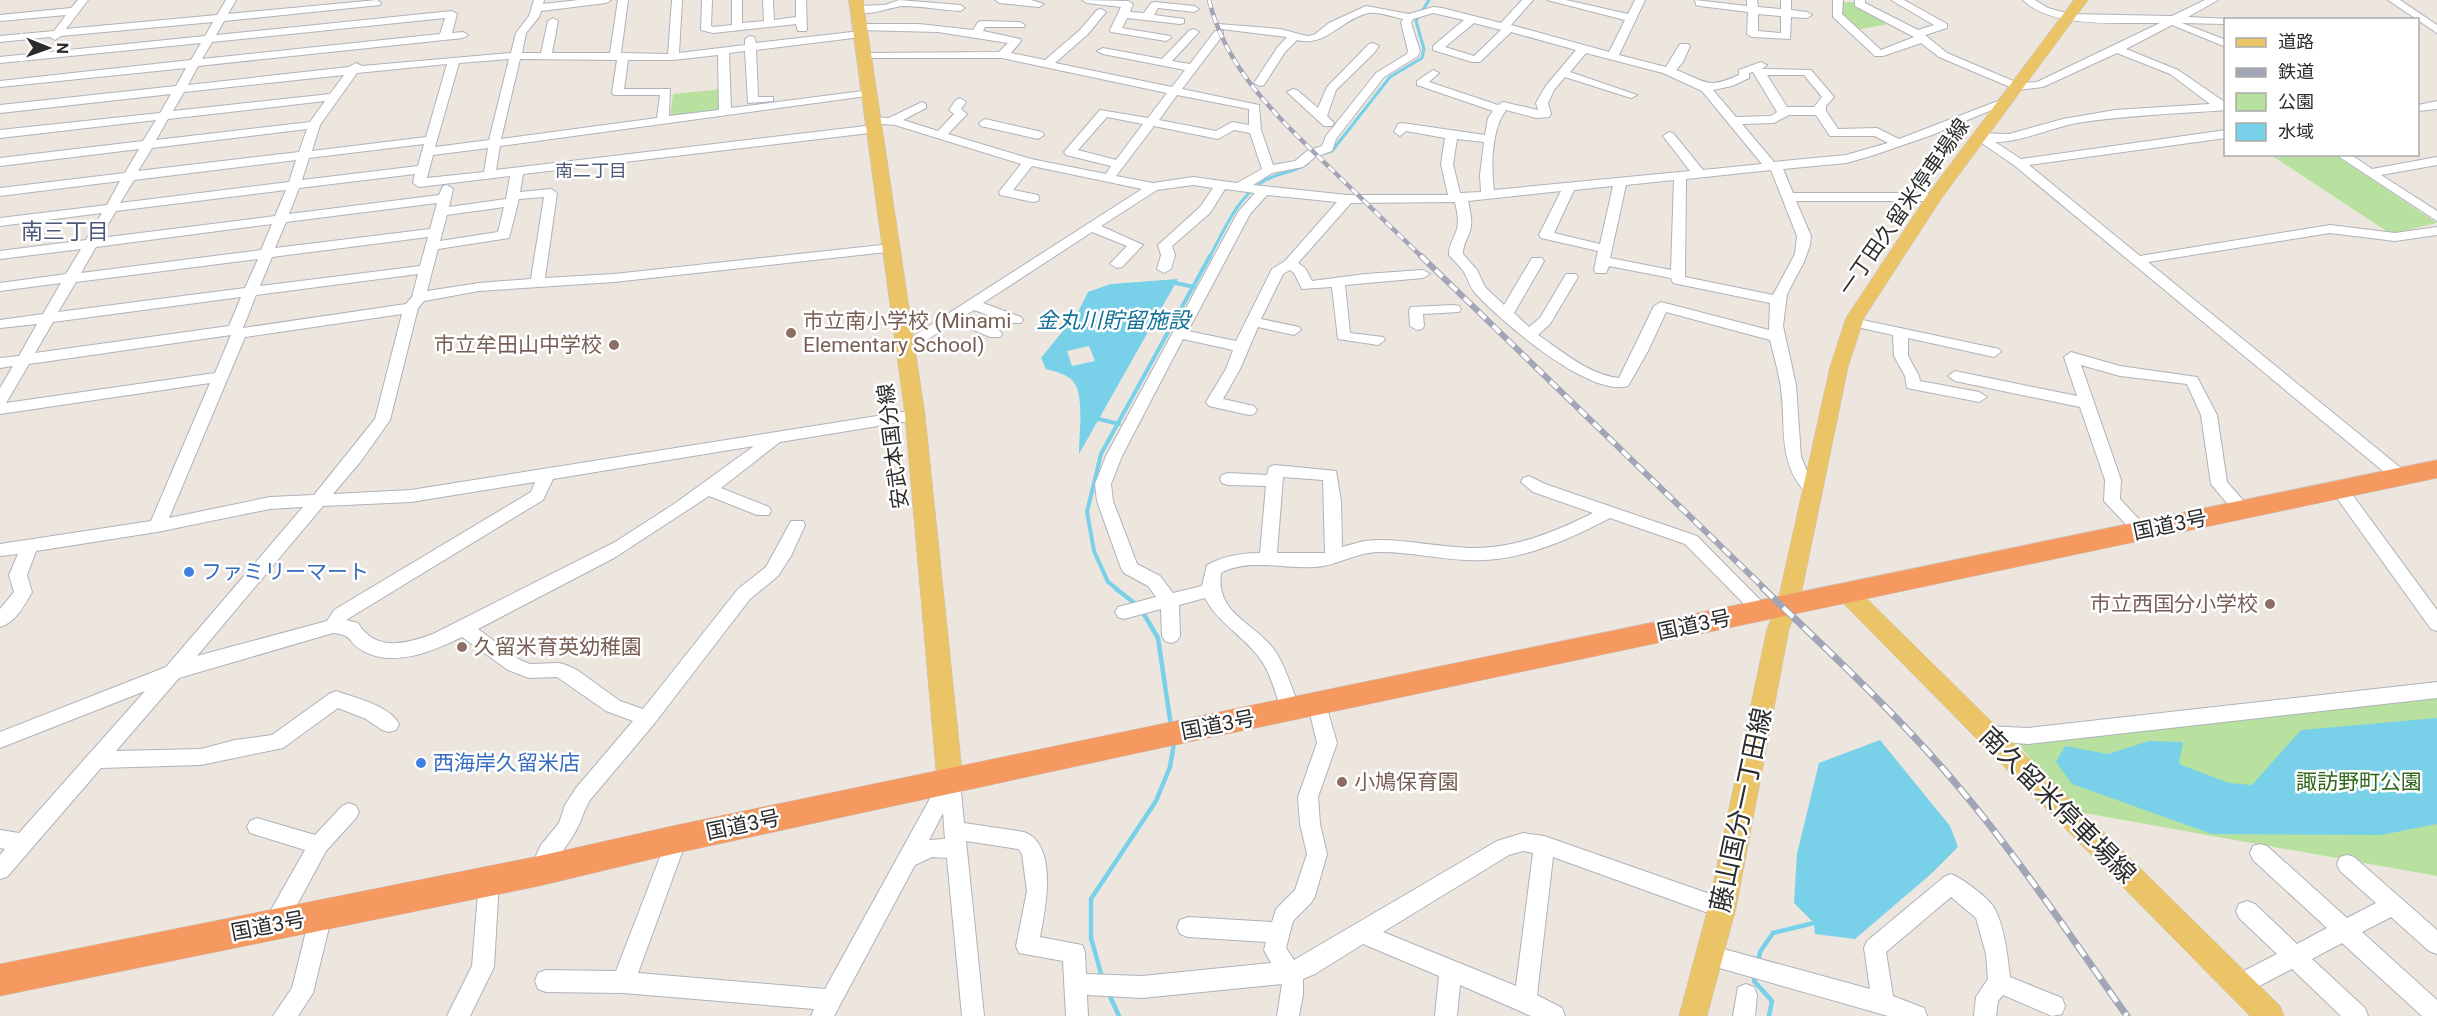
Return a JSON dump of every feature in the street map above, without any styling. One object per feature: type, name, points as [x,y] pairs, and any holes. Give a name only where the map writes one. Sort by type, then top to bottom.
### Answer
[{"type":"highway","name":"国道3号","points":[[0,980],[489,882],[677,839],[1142,740],[2437,469]]},
{"type":"main road","name":"一丁田久留米停車場線","points":[[1788,605],[1839,368],[1853,322],[1934,197],[2081,0]]},
{"type":"main road","name":"安武本国分線","points":[[859,17],[870,93],[880,123],[891,248],[915,415],[950,781]]},
{"type":"main road","name":"南久留米停車場線","points":[[1847,593],[2270,1016]]},
{"type":"main road","name":"藤山国分一丁田線","points":[[1694,1016],[1722,908],[1778,629],[1788,605]]},
{"type":"street","points":[[1,110],[83,0]]},
{"type":"street","points":[[0,401],[231,0]]},
{"type":"street","points":[[489,175],[494,144],[521,33],[534,17],[538,4],[606,0]]},
{"type":"street","points":[[623,0],[618,93],[666,91],[663,122]]},
{"type":"street","points":[[674,57],[677,0]]},
{"type":"street","points":[[707,0],[705,28],[712,30],[802,20]]},
{"type":"street","points":[[737,0],[737,27]]},
{"type":"street","points":[[768,0],[776,45]]},
{"type":"street","points":[[801,0],[803,41]]},
{"type":"street","points":[[1000,0],[1039,4]]},
{"type":"street","points":[[1087,0],[1128,4],[1115,30],[1166,39]]},
{"type":"street","points":[[1472,19],[1437,48],[1476,60],[1528,0]]},
{"type":"street","points":[[1552,0],[1569,2],[1631,18]]},
{"type":"street","points":[[1612,56],[1640,0]]},
{"type":"street","points":[[1700,0],[1700,3],[1752,5],[1807,15]]},
{"type":"street","points":[[1752,5],[1752,34],[1786,37],[1786,0]]},
{"type":"street","points":[[1860,0],[1859,4],[1920,36],[1943,55],[2012,94]]},
{"type":"street","points":[[1838,1],[1838,15],[1880,54],[1942,26],[1896,0]]},
{"type":"street","points":[[2028,0],[2044,10],[2070,17],[2171,22],[2224,21]]},
{"type":"street","points":[[880,123],[939,136],[1029,162],[1153,187],[1181,182],[1222,184],[1347,199],[1424,200],[1458,197],[1846,159],[1898,144],[2012,94],[2039,85],[2089,63],[2114,48],[2213,0]]},
{"type":"street","points":[[2393,0],[2437,30]]},
{"type":"street","points":[[0,39],[377,1]]},
{"type":"street","points":[[157,526],[221,377],[252,290],[294,186],[314,125],[355,70],[359,45],[377,1]]},
{"type":"street","points":[[1,110],[181,88],[504,56],[515,58],[674,57],[803,41],[859,17],[900,3],[960,8]]},
{"type":"street","points":[[1108,178],[1193,68],[1220,29],[1280,32],[1307,39],[1317,38],[1364,4],[1410,17]]},
{"type":"street","points":[[1147,17],[1155,5],[1194,9]]},
{"type":"street","points":[[1240,187],[1263,176],[1268,170],[1299,164],[1311,154],[1328,148],[1330,139],[1380,75],[1412,56],[1414,51],[1406,23],[1410,17],[1434,5],[1472,19],[1668,72],[1704,88],[1773,166],[1790,197],[1804,236],[1805,246],[1777,300],[1775,314],[1777,337],[1790,395],[1791,446],[1796,468],[1813,492]]},
{"type":"street","points":[[0,18],[75,11]]},
{"type":"street","points":[[1047,64],[1084,32],[1101,12]]},
{"type":"street","points":[[0,60],[452,14],[445,37]]},
{"type":"street","points":[[1123,14],[1180,21]]},
{"type":"street","points":[[426,39],[433,16]]},
{"type":"street","points":[[859,17],[880,26],[976,33],[1016,41],[1002,55]]},
{"type":"street","points":[[545,58],[552,21]]},
{"type":"street","points":[[2214,21],[2224,25]]},
{"type":"street","points":[[976,33],[982,24],[988,22],[1020,25]]},
{"type":"street","points":[[2171,22],[2224,43]]},
{"type":"street","points":[[750,26],[752,101],[771,99],[771,107]]},
{"type":"street","points":[[951,55],[962,32]]},
{"type":"street","points":[[1164,63],[1194,32]]},
{"type":"street","points":[[0,84],[464,35]]},
{"type":"street","points":[[1260,83],[1281,50],[1294,36]]},
{"type":"street","points":[[1321,116],[1331,89],[1373,46]]},
{"type":"street","points":[[1668,72],[1677,62],[1684,46]]},
{"type":"street","points":[[2114,48],[2174,72],[2223,106]]},
{"type":"street","points":[[1488,194],[1486,175],[1494,118],[1503,106],[1545,114],[1542,103],[1549,89],[1583,49]]},
{"type":"street","points":[[723,51],[725,113]]},
{"type":"street","points":[[1103,51],[1193,68]]},
{"type":"street","points":[[864,56],[1002,55],[1255,107],[1255,130],[1268,170]]},
{"type":"street","points":[[454,60],[419,183],[880,123],[922,106]]},
{"type":"street","points":[[1020,66],[1033,60]]},
{"type":"street","points":[[1704,88],[1728,84],[1745,76],[1743,72],[1761,65]]},
{"type":"street","points":[[1783,111],[1759,72],[1808,72],[1824,89],[1828,98],[1820,105],[1820,111],[1833,133],[1877,132],[1898,144]]},
{"type":"street","points":[[1433,73],[1422,83],[1500,110]]},
{"type":"street","points":[[1563,73],[1631,95]]},
{"type":"street","points":[[1293,92],[1337,130]]},
{"type":"street","points":[[0,192],[305,156],[430,146],[494,144],[870,93]]},
{"type":"street","points":[[0,134],[333,97]]},
{"type":"street","points":[[939,136],[961,114],[955,110],[960,102]]},
{"type":"street","points":[[2419,108],[2437,105]]},
{"type":"street","points":[[1979,137],[2006,138],[2058,124],[2118,114],[2223,106]]},
{"type":"street","points":[[1733,121],[1774,120],[1784,113],[1783,111]]},
{"type":"street","points":[[1783,111],[1820,111]]},
{"type":"street","points":[[1119,164],[1070,152],[1104,113],[1218,135],[1232,126],[1255,130]]},
{"type":"street","points":[[985,123],[1038,135]]},
{"type":"street","points":[[0,162],[314,125]]},
{"type":"street","points":[[1400,132],[1402,127],[1490,139]]},
{"type":"street","points":[[2019,163],[2224,134]]},
{"type":"street","points":[[1452,135],[1447,164],[1465,219],[1463,232],[1456,244],[1456,255],[1470,270],[1479,289],[1529,335],[1575,366],[1604,381],[1623,383],[1641,351],[1661,306],[1777,337]]},
{"type":"street","points":[[1669,136],[1698,172]]},
{"type":"street","points":[[1979,137],[2019,163],[2401,477]]},
{"type":"street","points":[[2344,156],[2437,217]]},
{"type":"street","points":[[2369,173],[2437,161]]},
{"type":"street","points":[[1029,162],[1005,192],[1033,198]]},
{"type":"street","points":[[0,222],[424,169]]},
{"type":"street","points":[[0,287],[267,253],[504,235],[517,171]]},
{"type":"street","points":[[1680,174],[1678,280],[1777,300]]},
{"type":"street","points":[[0,870],[319,500],[382,420],[450,179]]},
{"type":"street","points":[[1604,260],[1621,180]]},
{"type":"street","points":[[1164,269],[1168,255],[1166,245],[1205,210],[1222,184]]},
{"type":"street","points":[[1570,185],[1546,235],[1604,260],[1678,275]]},
{"type":"street","points":[[906,347],[1153,187]]},
{"type":"street","points":[[1171,636],[1170,602],[1154,581],[1130,568],[1105,501],[1103,484],[1114,456],[1244,212],[1265,190]]},
{"type":"street","points":[[441,212],[551,194],[537,283]]},
{"type":"street","points":[[1790,197],[1934,197]]},
{"type":"street","points":[[0,255],[444,198]]},
{"type":"street","points":[[1249,410],[1214,402],[1233,369],[1241,347],[1277,272],[1290,264],[1347,199]]},
{"type":"street","points":[[1091,227],[1136,245],[1117,264]]},
{"type":"street","points":[[2138,260],[2330,230],[2395,237],[2437,231]]},
{"type":"street","points":[[0,363],[237,331],[415,303],[479,287],[614,278],[891,248]]},
{"type":"street","points":[[1506,314],[1537,261]]},
{"type":"street","points":[[1290,264],[1300,271],[1307,286],[1423,274]]},
{"type":"street","points":[[0,324],[426,268]]},
{"type":"street","points":[[1529,335],[1545,321],[1571,277]]},
{"type":"street","points":[[1338,282],[1343,336],[1378,340]]},
{"type":"street","points":[[972,304],[1016,320]]},
{"type":"street","points":[[1417,326],[1416,310],[1454,309]]},
{"type":"street","points":[[950,318],[978,334]]},
{"type":"street","points":[[950,318],[995,334]]},
{"type":"street","points":[[1253,322],[1294,330]]},
{"type":"street","points":[[1853,322],[1994,352]]},
{"type":"street","points":[[1900,332],[1902,356],[1912,376],[1912,385],[1978,397]]},
{"type":"street","points":[[1179,334],[1241,347]]},
{"type":"street","points":[[2142,531],[2112,501],[2113,480],[2070,357],[2121,370],[2192,380],[2209,415],[2219,484],[2242,510]]},
{"type":"street","points":[[1955,376],[2086,403]]},
{"type":"street","points":[[0,409],[221,377]]},
{"type":"street","points":[[0,550],[157,526],[249,506],[411,496],[915,415]]},
{"type":"street","points":[[0,740],[172,673],[333,626],[352,628],[354,634],[377,650],[394,651],[419,645],[463,628],[621,546],[708,489],[778,436]]},
{"type":"street","points":[[1268,561],[1275,471],[1330,475],[1334,556]]},
{"type":"street","points":[[333,626],[339,615],[537,496],[547,474]]},
{"type":"street","points":[[1228,479],[1273,481]]},
{"type":"street","points":[[1529,482],[1539,488],[1691,540],[1762,611]]},
{"type":"street","points":[[708,489],[763,511]]},
{"type":"street","points":[[2340,490],[2437,624]]},
{"type":"street","points":[[1291,710],[1270,658],[1256,639],[1233,623],[1220,609],[1211,590],[1213,570],[1221,563],[1242,560],[1318,561],[1364,547],[1484,554],[1531,544],[1573,531],[1608,512]]},
{"type":"street","points":[[539,871],[548,852],[568,827],[572,811],[583,794],[647,718],[744,594],[765,581],[775,570],[797,525]]},
{"type":"street","points":[[0,620],[16,605],[23,592],[18,575],[30,545]]},
{"type":"street","points":[[1124,612],[1211,590]]},
{"type":"street","points":[[463,628],[514,665],[529,671],[559,670],[570,675],[614,706],[647,718]]},
{"type":"street","points":[[1986,734],[2028,736],[2437,690]]},
{"type":"street","points":[[96,760],[201,757],[235,748],[276,742],[336,699],[372,713],[389,724]]},
{"type":"street","points":[[1288,1016],[1295,986],[1290,972],[1275,950],[1284,916],[1304,896],[1317,854],[1310,824],[1308,797],[1328,743],[1317,705]]},
{"type":"street","points":[[950,781],[973,1016]]},
{"type":"street","points":[[546,981],[623,982],[826,1008],[950,781]]},
{"type":"street","points":[[275,924],[319,845],[349,812]]},
{"type":"street","points":[[257,827],[319,845]]},
{"type":"street","points":[[0,839],[24,843]]},
{"type":"street","points":[[623,982],[677,839]]},
{"type":"street","points":[[908,858],[955,840],[1024,841],[1032,850],[1038,891],[1027,946],[1074,952],[1077,1016]]},
{"type":"street","points":[[1076,984],[1142,987],[1290,972],[1307,967],[1504,847],[1523,842],[1544,845],[1722,908]]},
{"type":"street","points":[[1525,1001],[1544,845]]},
{"type":"street","points":[[2260,853],[2437,1015]]},
{"type":"street","points":[[2347,864],[2437,944]]},
{"type":"street","points":[[458,1016],[483,967],[489,882]]},
{"type":"street","points":[[1883,1003],[1875,948],[1951,884],[1985,912],[1997,954],[1999,983],[1987,996],[1984,1016]]},
{"type":"street","points":[[2240,986],[2393,905]]},
{"type":"street","points":[[2247,911],[2357,1016]]},
{"type":"street","points":[[284,1016],[302,993],[321,915]]},
{"type":"street","points":[[1188,927],[1278,933]]},
{"type":"street","points":[[1363,934],[1525,1001],[1554,1016]]},
{"type":"street","points":[[1709,955],[1883,1003],[1910,1015]]},
{"type":"street","points":[[1446,1016],[1451,970]]},
{"type":"street","points":[[1999,983],[2054,1006]]},
{"type":"green space","points":[[1843,2],[1852,2],[1888,24],[1856,30],[1840,14]]},
{"type":"green space","points":[[723,89],[721,114],[670,119],[673,94]]},
{"type":"green space","points":[[2273,156],[2336,156],[2437,223],[2391,234]]},
{"type":"green space","name":"諏訪野町公園","points":[[2437,697],[2437,876],[2073,811],[2015,740]]},
{"type":"water","name":"金丸川貯留施設","points":[[1178,279],[1079,454],[1078,391],[1069,378],[1046,369],[1041,358],[1078,312],[1088,292],[1111,284]],"holes":[[[1089,346],[1095,361],[1072,366],[1067,351]]]},
{"type":"water","points":[[2437,718],[2437,824],[2381,835],[2212,834],[2072,784],[2056,762],[2065,746],[2108,754],[2149,741],[2183,742],[2179,764],[2229,783],[2252,785],[2301,730]]},
{"type":"water","points":[[1880,740],[1950,826],[1958,847],[1931,874],[1855,939],[1815,934],[1814,923],[1794,903],[1797,854],[1819,763]]},
{"type":"waterway","points":[[1322,154],[1332,151],[1390,77],[1422,58],[1424,49],[1416,21],[1429,0]]},
{"type":"waterway","points":[[1209,258],[1232,215],[1254,188],[1269,178],[1298,169],[1308,163]]},
{"type":"waterway","points":[[1193,287],[1210,256]]},
{"type":"waterway","points":[[1176,283],[1193,287]]},
{"type":"waterway","points":[[1118,424],[1193,287]]},
{"type":"waterway","points":[[1099,419],[1118,424]]},
{"type":"waterway","points":[[1117,589],[1108,582],[1094,551],[1087,512],[1101,454],[1118,424]]},
{"type":"waterway","points":[[1115,588],[1137,605]]},
{"type":"waterway","points":[[1142,611],[1158,638],[1171,726]]},
{"type":"waterway","points":[[1102,977],[1091,938],[1091,899],[1156,801],[1170,767],[1174,743]]},
{"type":"waterway","points":[[1758,963],[1760,952],[1773,933],[1814,923]]},
{"type":"waterway","points":[[1755,974],[1754,981],[1772,1001],[1769,1016]]},
{"type":"waterway","points":[[1108,992],[1119,1016]]},
{"type":"railway","points":[[1209,0],[1228,49],[1256,91],[1290,129],[1423,258]]},
{"type":"railway","points":[[1421,256],[1765,589]]},
{"type":"railway","points":[[1763,588],[1887,709],[1957,785],[2024,870],[2127,1016]]},
{"type":"place","name":"市立南小学校 (Minami Elementary School)","points":[[791,333]]},
{"type":"place","name":"市立牟田山中学校","points":[[614,345]]},
{"type":"place","name":"ファミリーマート","points":[[189,572]]},
{"type":"place","name":"市立西国分小学校","points":[[2270,604]]},
{"type":"place","name":"久留米育英幼稚園","points":[[462,647]]},
{"type":"place","name":"西海岸久留米店","points":[[421,763]]},
{"type":"place","name":"小鳩保育園","points":[[1342,782]]},
{"type":"district","name":"南二丁目","points":[[591,171]]},
{"type":"district","name":"南三丁目","points":[[65,231]]}]
